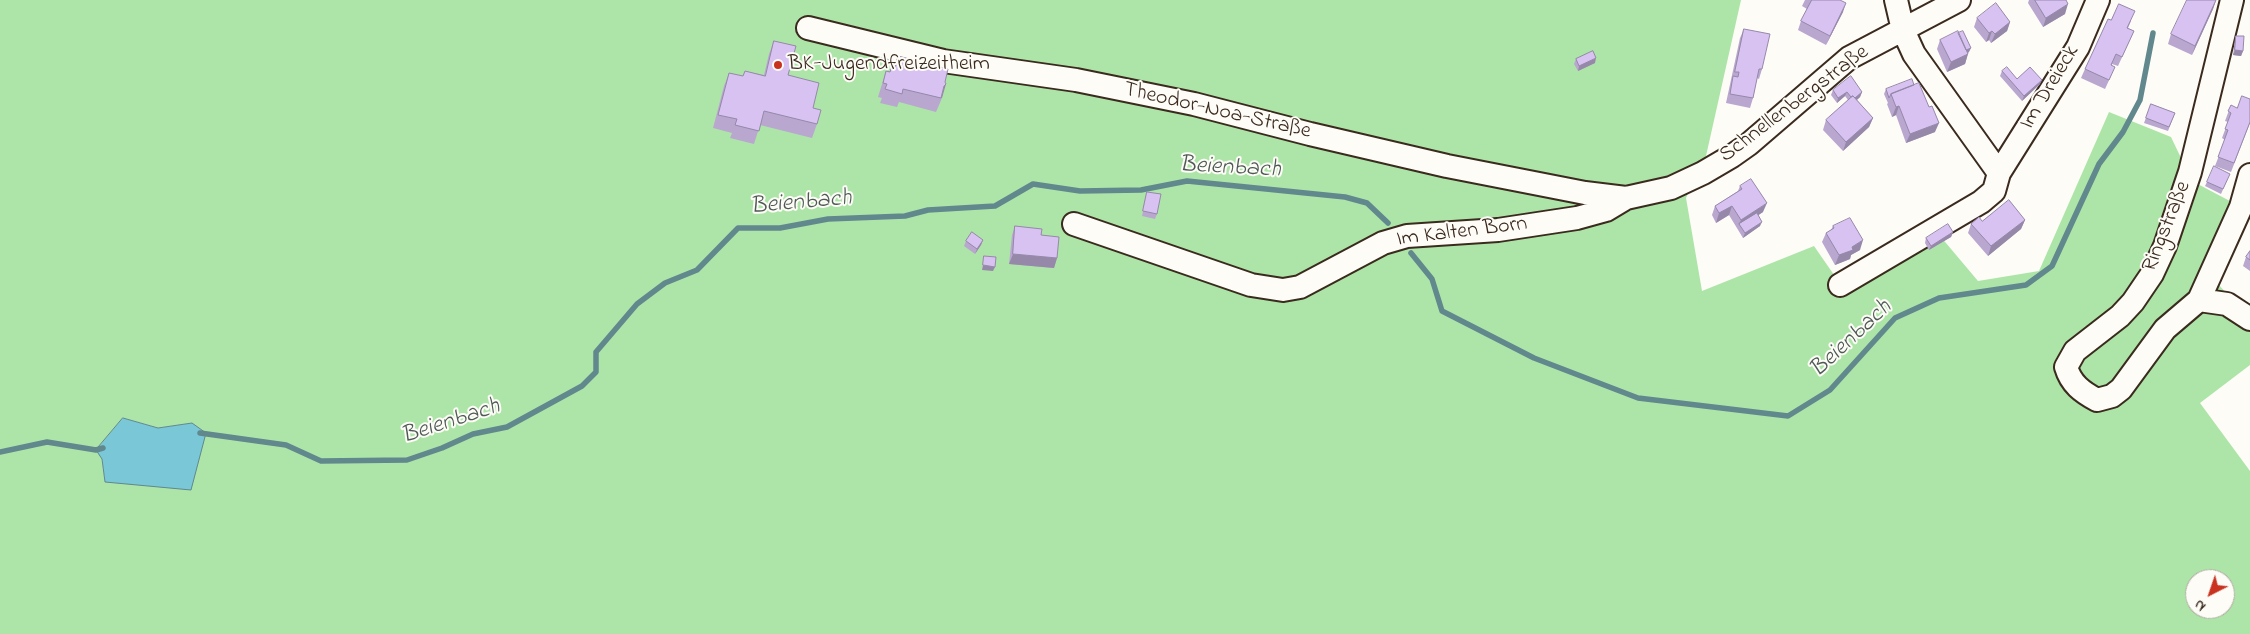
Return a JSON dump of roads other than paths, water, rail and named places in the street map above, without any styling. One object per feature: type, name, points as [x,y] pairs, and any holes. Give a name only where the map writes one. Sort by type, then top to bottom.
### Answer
[{"type":"street","points":[[1896,0],[1903,30],[1914,54],[1999,173]]},
{"type":"street","name":"Schnellenbergstraße","points":[[1626,198],[1671,188],[1732,156],[1849,58],[1959,0]]},
{"type":"street","name":"Im Dreieck","points":[[1840,285],[1981,202],[1994,191],[1999,173],[2078,47],[2098,0]]},
{"type":"street","name":"Ringstraße","points":[[2232,0],[2190,172],[2152,274],[2120,316],[2075,351],[2066,367],[2070,379],[2083,393],[2097,400],[2112,396],[2121,389],[2165,329],[2198,300],[2241,207],[2250,175]]},
{"type":"street","name":"Theodor-Noa-Straße","points":[[808,28],[943,61],[1076,80],[1194,104],[1310,134],[1447,166],[1585,193],[1626,198]]},
{"type":"street","name":"Im Kalten Born","points":[[1074,224],[1252,285],[1283,290],[1300,287],[1392,240],[1407,236],[1498,230],[1577,218],[1606,210],[1626,198]]},
{"type":"street","points":[[2198,300],[2227,304],[2250,319]]},
{"type":"water","points":[[123,418],[158,428],[192,423],[206,433],[191,490],[105,482],[102,459],[96,450]]},
{"type":"waterway","name":"Beienbach","points":[[1411,253],[1432,279],[1442,311],[1534,358],[1638,398],[1788,416],[1830,390],[1895,318],[1939,298],[2026,285],[2052,266],[2099,164],[2123,132],[2140,100],[2153,33]]},
{"type":"waterway","name":"Beienbach","points":[[200,433],[286,445],[321,461],[407,460],[442,448],[473,434],[507,427],[582,386],[596,372],[596,352],[637,304],[665,283],[697,270],[738,228],[780,228],[828,219],[905,216],[928,210],[995,206],[1033,184],[1080,191],[1141,190],[1187,181],[1345,197],[1367,203],[1388,223]]},
{"type":"waterway","name":"Beienbach","points":[[0,452],[47,442],[96,450],[103,448]]},
{"type":"place","name":"BK-Jugendfreizeitheim","points":[[778,65]]}]
